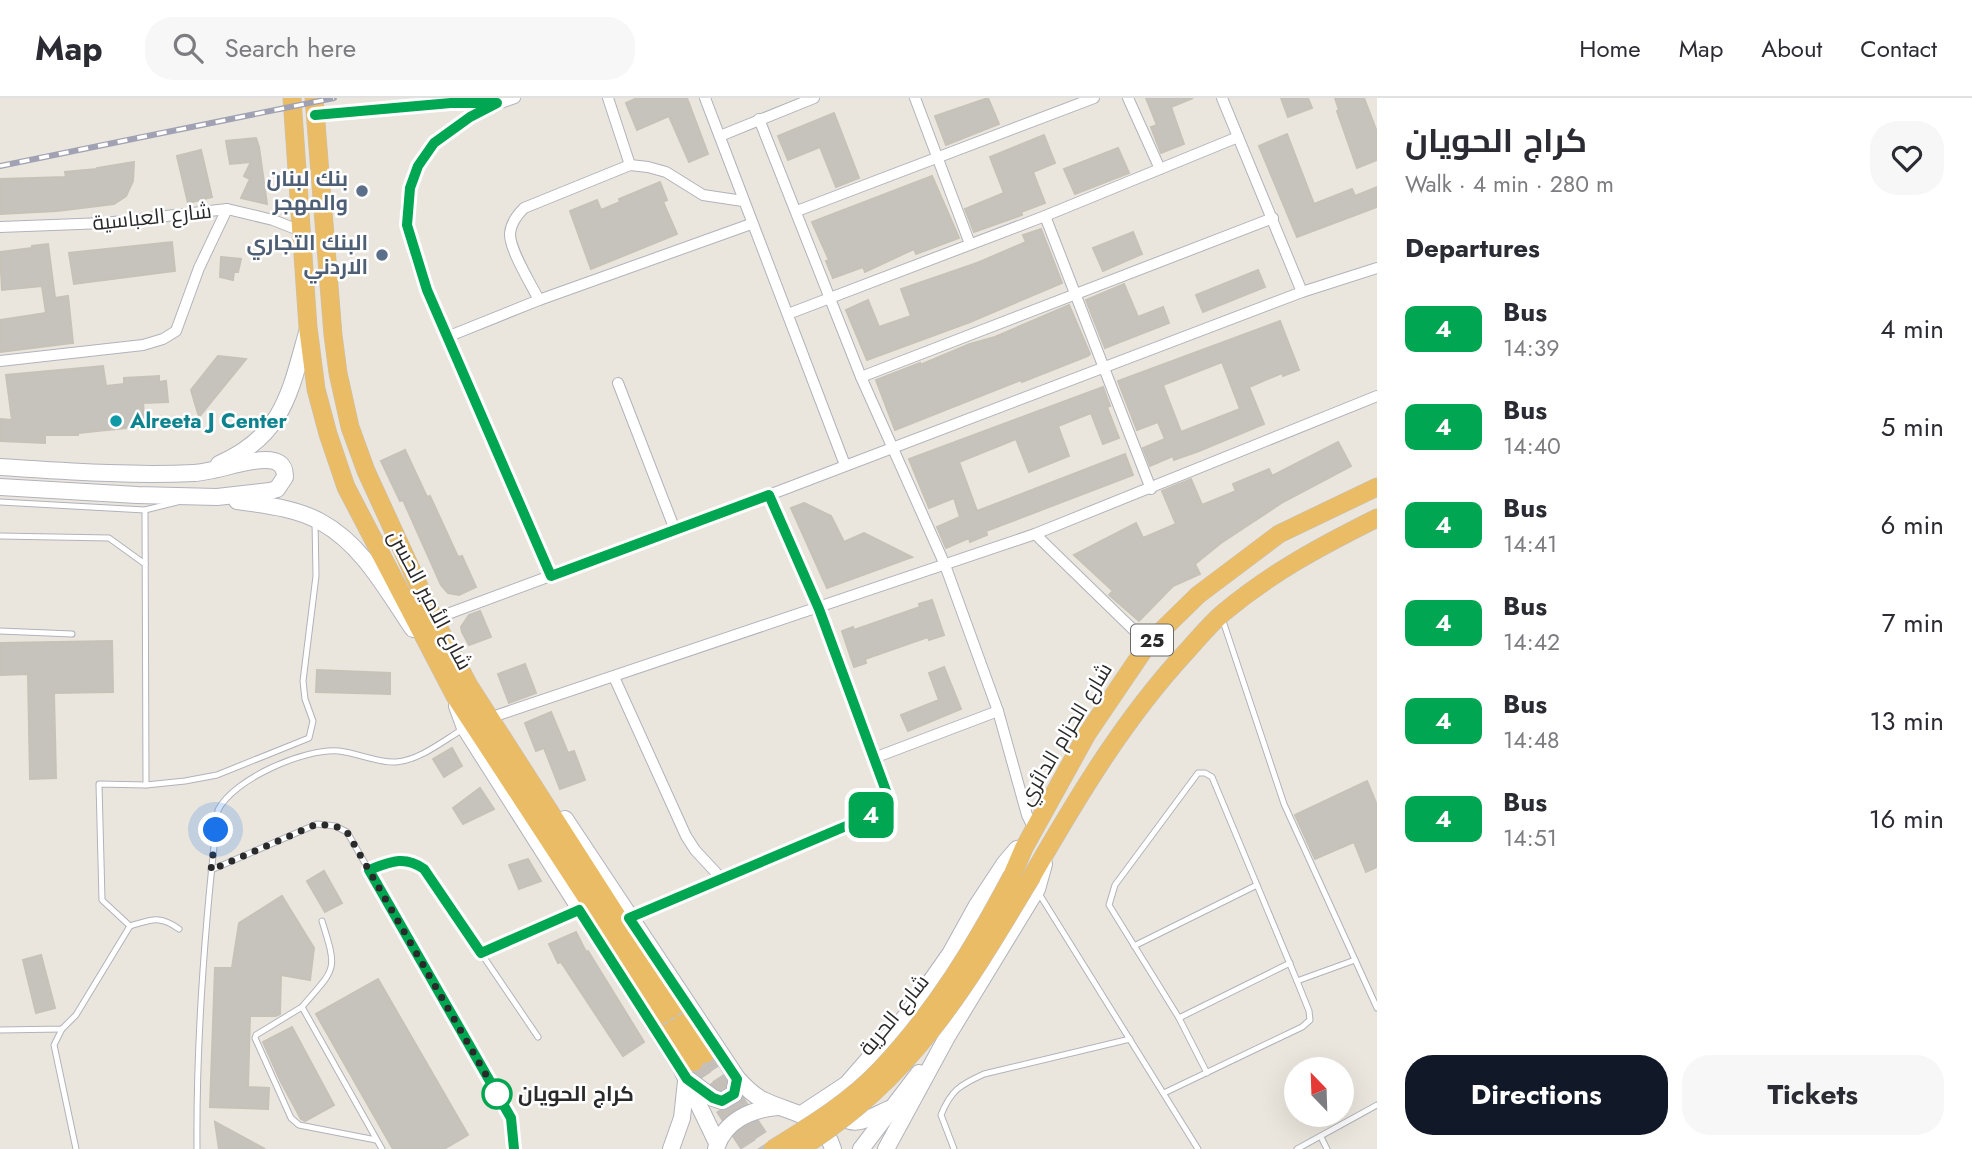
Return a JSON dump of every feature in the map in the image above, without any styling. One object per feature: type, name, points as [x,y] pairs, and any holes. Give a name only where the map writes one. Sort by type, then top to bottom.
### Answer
[{"type":"highway","points":[[292,100],[314,104]]},
{"type":"highway","name":"شارع الأمير الحسن","points":[[292,100],[308,327],[316,389],[346,487],[435,661],[461,690],[695,1065]]},
{"type":"highway","name":"شارع الأمير الحسن","points":[[314,104],[332,335],[350,427],[366,471],[434,619],[461,690]]},
{"type":"highway","name":"شارع الحزام الدائري","points":[[1012,876],[1034,829],[1087,734],[1148,644],[1198,595],[1279,534],[1377,487]]},
{"type":"highway","name":"25","points":[[1034,883],[1051,843],[1118,737],[1156,684],[1221,615],[1285,566],[1377,518]]},
{"type":"highway","name":"شارع الحرية","points":[[773,1149],[830,1112],[888,1062],[937,1003],[964,963],[1012,876]]},
{"type":"highway","name":"شارع الحرية","points":[[799,1149],[837,1124],[884,1084],[928,1038],[1034,883]]},
{"type":"main road","points":[[198,473],[241,453],[265,436],[278,418],[290,392],[308,327]]},
{"type":"main road","points":[[0,467],[109,474],[198,473],[273,461],[283,467],[285,477],[278,489],[217,497],[0,487]]},
{"type":"main road","points":[[217,497],[278,507],[315,519],[341,535],[355,548],[435,661]]},
{"type":"main road","points":[[461,690],[498,715],[737,1079],[761,1099],[803,1113],[819,1125],[833,1149]]},
{"type":"main road","points":[[461,690],[465,728],[656,1029],[695,1065],[713,1098],[722,1101],[734,1094],[737,1079]]},
{"type":"main road","name":"25","points":[[803,1113],[840,1090],[857,1075],[907,1015],[950,954],[1005,863],[1017,849],[1024,848]]},
{"type":"main road","name":"25","points":[[862,1149],[948,1035],[1034,883]]},
{"type":"main road","points":[[886,1149],[948,1035]]},
{"type":"main road","points":[[695,1065],[717,1146]]},
{"type":"main road","points":[[671,1149],[695,1065]]},
{"type":"main road","points":[[840,1090],[837,1108],[840,1116],[848,1122],[856,1123],[893,1108]]},
{"type":"main road","points":[[717,1146],[728,1128],[743,1115],[780,1107]]},
{"type":"street","points":[[515,98],[497,103],[459,123],[434,143],[418,166],[410,188],[407,225],[427,290],[551,576]]},
{"type":"street","points":[[608,98],[630,165]]},
{"type":"street","points":[[705,98],[845,466]]},
{"type":"street","points":[[720,136],[814,98]]},
{"type":"street","points":[[915,98],[970,244]]},
{"type":"street","points":[[797,211],[1094,98]]},
{"type":"street","points":[[1128,98],[1160,169]]},
{"type":"street","points":[[1222,98],[1302,292]]},
{"type":"street","points":[[314,104],[497,103]]},
{"type":"street","points":[[760,120],[861,377],[945,565],[998,711],[1027,815],[1034,829]]},
{"type":"street","points":[[788,314],[1045,216],[1238,137]]},
{"type":"street","points":[[539,300],[511,243],[510,232],[524,208],[630,165],[666,173],[703,195],[743,201]]},
{"type":"street","points":[[0,361],[143,345],[163,339],[176,331],[199,268],[226,209]]},
{"type":"street","name":"شارع العباسية","points":[[0,227],[105,223],[226,209],[273,220],[301,231]]},
{"type":"street","points":[[1045,216],[1152,489]]},
{"type":"street","points":[[861,377],[1273,218]]},
{"type":"street","points":[[447,337],[539,300],[751,224]]},
{"type":"street","points":[[434,619],[1302,292],[1377,268]]},
{"type":"street","points":[[618,383],[675,530]]},
{"type":"street","points":[[498,715],[1035,534],[1377,396]]},
{"type":"street","points":[[629,918],[888,807],[889,799],[819,609],[769,495]]},
{"type":"street","points":[[1035,534],[1148,644]]},
{"type":"street","points":[[614,677],[686,836],[721,878]]},
{"type":"street","points":[[874,758],[998,711]]},
{"type":"lane","points":[[0,502],[145,510],[192,497]]},
{"type":"lane","points":[[145,510],[146,785]]},
{"type":"lane","points":[[130,926],[102,900],[99,785],[146,785],[217,775],[309,738],[313,721],[305,699],[303,681],[316,576],[315,519]]},
{"type":"lane","points":[[0,536],[109,538],[145,564]]},
{"type":"lane","points":[[1221,615],[1284,804],[1377,1008]]},
{"type":"lane","points":[[0,631],[72,634]]},
{"type":"lane","points":[[197,1149],[196,1088],[203,950],[218,810],[223,801],[256,775],[295,759],[321,752],[338,751],[389,762],[406,761],[465,728]]},
{"type":"lane","points":[[1164,1093],[1207,1073],[1302,1027],[1310,1020],[1290,963],[1212,777],[1198,773],[1115,885],[1109,905],[1179,1018],[1207,1073]]},
{"type":"lane","points":[[211,870],[317,824],[335,826],[347,832],[511,1118],[514,1149]]},
{"type":"lane","points":[[369,870],[395,860],[412,861],[424,869],[538,1037]]},
{"type":"lane","points":[[1034,883],[1198,1149]]},
{"type":"lane","points":[[1134,946],[1257,885]]},
{"type":"lane","points":[[481,953],[579,910]]},
{"type":"lane","points":[[76,1149],[54,1045],[62,1029],[76,1015],[130,926],[146,921],[166,920],[179,929]]},
{"type":"lane","points":[[322,921],[333,955],[331,973],[302,1007],[255,1038],[291,1118],[299,1125],[376,1140]]},
{"type":"lane","points":[[1297,981],[1354,960]]},
{"type":"lane","points":[[1179,1018],[1290,963]]},
{"type":"lane","points":[[302,1007],[382,1149]]},
{"type":"lane","points":[[0,1030],[62,1029]]},
{"type":"lane","points":[[954,1149],[941,1115],[948,1098],[962,1084],[984,1074],[1130,1039]]},
{"type":"lane","points":[[1297,1149],[1377,1105]]},
{"type":"lane","points":[[1321,1137],[1327,1149]]},
{"type":"path","points":[[656,1029],[690,1008]]},
{"type":"building","points":[[637,98],[687,98],[708,154],[689,162],[669,116],[637,130],[626,103]]},
{"type":"building","points":[[988,98],[999,124],[946,145],[935,116]]},
{"type":"building","points":[[1146,98],[1193,98],[1171,107],[1184,144],[1161,153],[1151,127],[1157,125]]},
{"type":"building","points":[[1281,98],[1308,98],[1312,108],[1288,117]]},
{"type":"building","points":[[1335,98],[1364,98],[1377,132],[1377,160],[1357,168]]},
{"type":"building","points":[[834,113],[859,178],[836,187],[820,147],[788,160],[778,136]]},
{"type":"building","points":[[1287,134],[1314,204],[1352,189],[1355,196],[1377,187],[1377,207],[1297,237],[1259,146]]},
{"type":"building","points":[[1044,135],[1055,163],[1033,172],[1045,203],[1021,212],[1022,215],[974,232],[965,209],[1004,193],[990,157]]},
{"type":"building","points":[[256,138],[267,204],[241,198],[250,179],[244,176],[251,162],[230,164],[226,141]]},
{"type":"building","points":[[1118,148],[1129,173],[1075,194],[1064,169]]},
{"type":"building","points":[[201,150],[212,197],[188,203],[177,156]]},
{"type":"building","points":[[134,162],[133,181],[126,196],[114,204],[0,214],[0,179],[66,177],[65,172]]},
{"type":"building","points":[[932,176],[959,238],[916,254],[914,249],[865,272],[863,267],[833,278],[826,261],[829,260],[812,222]]},
{"type":"building","points":[[660,182],[667,200],[663,202],[677,234],[591,269],[570,211],[597,200],[601,210],[620,202],[619,199]]},
{"type":"building","points":[[1041,229],[1062,283],[970,322],[867,360],[846,310],[868,300],[879,327],[911,316],[901,289],[977,263],[1026,242],[1023,235]]},
{"type":"building","points":[[1133,232],[1142,254],[1103,271],[1093,248]]},
{"type":"building","points":[[172,242],[175,271],[74,284],[69,253]]},
{"type":"building","points":[[48,244],[55,298],[68,296],[73,343],[0,352],[0,320],[46,313],[42,286],[2,290],[0,252]]},
{"type":"building","points":[[221,257],[241,259],[233,280],[220,277]]},
{"type":"building","points":[[1258,270],[1265,287],[1203,312],[1196,295]]},
{"type":"building","points":[[1124,284],[1138,317],[1163,307],[1169,323],[1105,348],[1086,300]]},
{"type":"building","points":[[1069,305],[1090,354],[1088,356],[895,430],[876,380],[995,337]]},
{"type":"building","points":[[1280,321],[1299,370],[1283,376],[1282,373],[1249,387],[1264,424],[1199,451],[1174,460],[1173,456],[1150,466],[1143,448],[1165,439],[1158,422],[1137,430],[1118,381]],"holes":[[[1222,362],[1240,409],[1181,432],[1163,385]]]},
{"type":"building","points":[[218,356],[246,359],[199,417],[191,390]]},
{"type":"building","points":[[103,366],[106,386],[124,384],[124,378],[159,376],[159,382],[166,381],[168,402],[143,403],[145,426],[78,435],[45,435],[45,443],[0,441],[0,419],[12,420],[6,375]]},
{"type":"building","points":[[1103,387],[1110,406],[1107,407],[1119,438],[1103,444],[1091,413],[1058,426],[1069,456],[1029,472],[1016,439],[959,462],[977,511],[1125,454],[1133,475],[986,531],[987,535],[970,542],[969,538],[946,548],[937,527],[960,517],[954,498],[929,508],[909,459]]},
{"type":"building","points":[[1338,442],[1351,466],[1283,502],[1221,543],[1195,564],[1200,574],[1173,586],[1139,621],[1109,595],[1113,591],[1074,555],[1136,523],[1143,538],[1176,524],[1162,491],[1191,479],[1202,505],[1236,491],[1233,484],[1269,469],[1272,476]]},
{"type":"building","points":[[405,450],[458,557],[462,556],[476,587],[459,595],[448,593],[441,585],[403,500],[400,501],[381,461]]},
{"type":"building","points":[[804,503],[831,516],[844,542],[864,533],[912,557],[827,588],[791,508]]},
{"type":"building","points":[[932,600],[944,635],[929,640],[928,637],[865,659],[866,663],[854,667],[842,631],[853,627],[854,630],[920,607],[919,604]]},
{"type":"building","points":[[480,611],[491,637],[469,645],[461,627],[469,615]]},
{"type":"building","points":[[112,641],[113,692],[54,693],[56,778],[30,779],[28,674],[0,675],[0,643]]},
{"type":"building","points":[[525,664],[536,693],[509,703],[498,674]]},
{"type":"building","points":[[944,667],[961,709],[908,731],[901,715],[939,700],[929,673]]},
{"type":"building","points":[[317,670],[390,673],[390,694],[316,692]]},
{"type":"building","points":[[551,712],[568,753],[574,751],[585,780],[560,789],[544,748],[536,751],[525,723]]},
{"type":"building","points":[[452,748],[462,766],[444,777],[433,759]]},
{"type":"building","points":[[1367,781],[1377,805],[1377,867],[1366,872],[1354,842],[1315,859],[1295,815]]},
{"type":"building","points":[[480,788],[494,809],[463,824],[453,808]]},
{"type":"building","points":[[528,859],[541,881],[519,889],[509,865]]},
{"type":"building","points":[[324,871],[342,903],[325,912],[307,881]]},
{"type":"building","points":[[282,896],[314,948],[310,980],[281,975],[280,1014],[250,1016],[248,1087],[269,1088],[268,1109],[210,1107],[215,968],[232,968],[239,923]]},
{"type":"building","points":[[576,932],[644,1042],[623,1056],[561,962],[558,963],[549,944]]},
{"type":"building","points":[[41,955],[55,1008],[36,1013],[23,960]]},
{"type":"building","points":[[378,979],[468,1135],[444,1149],[393,1149],[316,1014]]},
{"type":"building","points":[[292,1027],[334,1105],[305,1121],[301,1119],[281,1082],[263,1042]]},
{"type":"building","points":[[215,1122],[265,1149],[219,1149]]},
{"type":"tunnel","points":[[705,1054],[767,1149]]},
{"type":"tunnel","points":[[694,1062],[751,1149]]},
{"type":"railway","points":[[0,166],[334,98]]},
{"type":"bus line","name":"4","points":[[315,115],[451,103],[497,103],[449,130],[434,143],[418,166],[410,188],[407,225],[427,290],[551,576],[769,495],[819,609],[889,799],[890,805],[884,810],[629,918],[737,1079],[734,1094],[722,1101],[713,1098],[687,1079],[579,910],[481,953],[424,869],[412,861],[395,860],[369,870],[511,1118],[514,1149]]},
{"type":"place","name":"بنك لبنان والمهجر","points":[[362,191]]},
{"type":"place","name":"البنك التجاري الاردني","points":[[382,255]]},
{"type":"place","name":"Alreeta J Center","points":[[116,421]]},
{"type":"place","name":"كراج الحويان","points":[[497,1094]]},
{"type":"route","points":[[216,830],[211,870],[317,824],[335,826],[347,832],[497,1094]]}]
